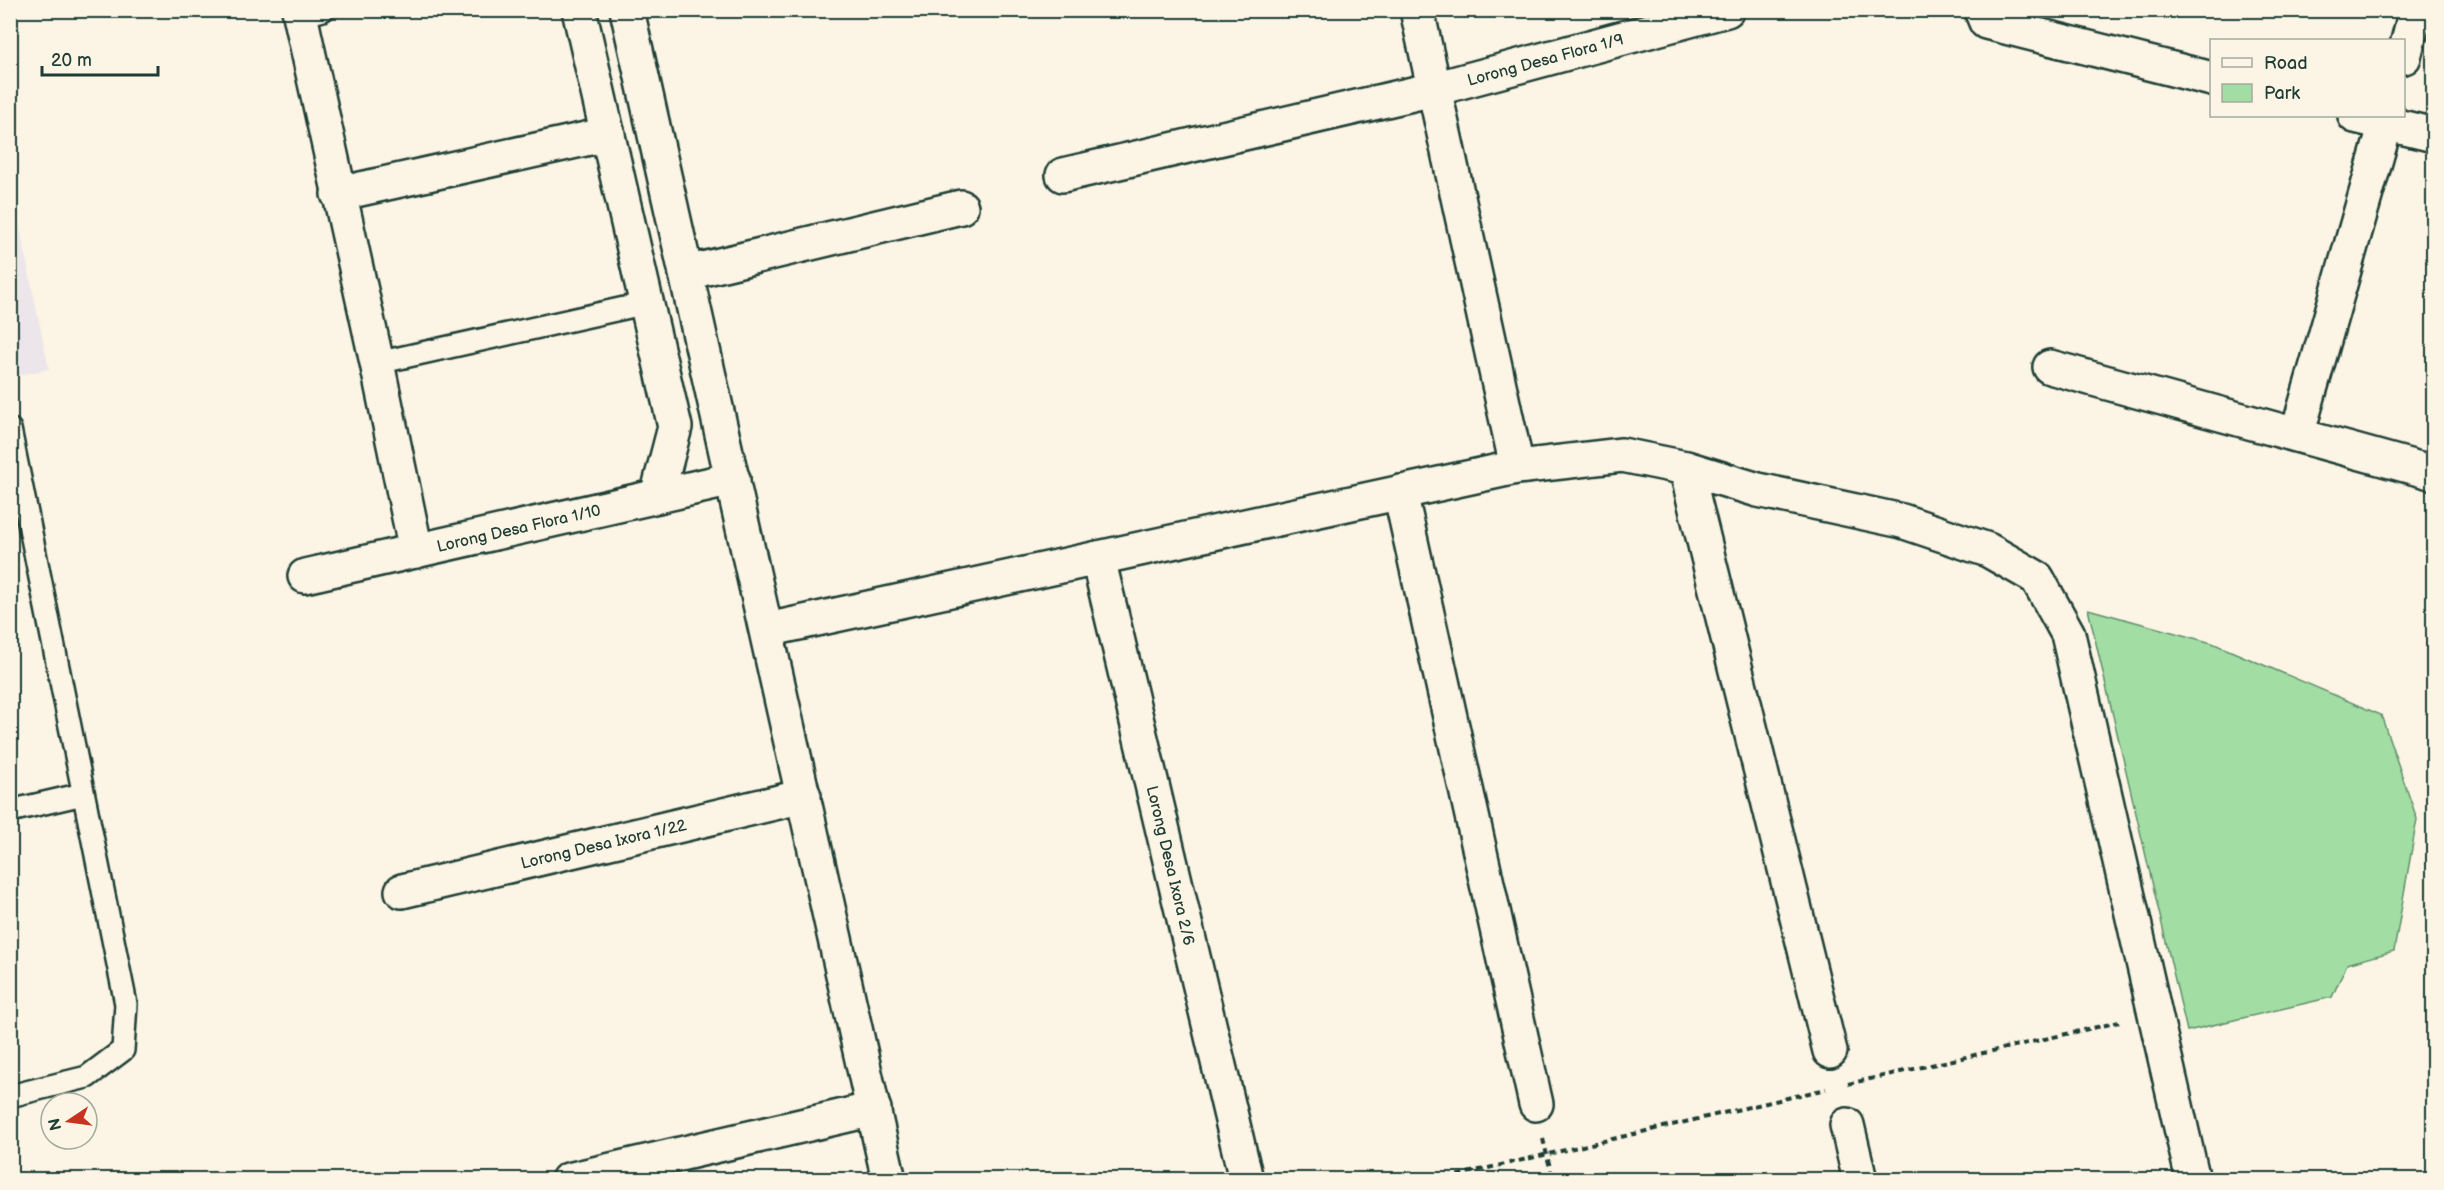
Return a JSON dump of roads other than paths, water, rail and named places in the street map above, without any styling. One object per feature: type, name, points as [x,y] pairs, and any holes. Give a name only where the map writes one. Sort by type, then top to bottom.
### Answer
[{"type":"street","points":[[579,10],[675,427],[657,496]]},
{"type":"street","points":[[627,10],[890,1179]]},
{"type":"street","points":[[1417,10],[1517,467]]},
{"type":"street","name":"Lorong Desa Flora 1/9","points":[[1063,175],[1434,89],[1727,10]]},
{"type":"street","points":[[1981,10],[1986,22],[2210,79]]},
{"type":"street","points":[[2405,50],[2416,10]]},
{"type":"street","points":[[307,12],[338,194],[377,363],[416,551]]},
{"type":"street","points":[[2297,435],[2376,118],[2433,135]]},
{"type":"street","points":[[338,194],[608,134]]},
{"type":"street","points":[[686,273],[961,207]]},
{"type":"street","points":[[2050,366],[2433,473]]},
{"type":"street","points":[[767,630],[1517,467],[1622,455],[1686,468],[1758,490],[1902,521],[1988,550],[2037,578],[2068,634],[2193,1179]]},
{"type":"street","points":[[1686,468],[1830,1051]]},
{"type":"street","name":"Lorong Desa Flora 1/10","points":[[305,576],[733,479]]},
{"type":"street","points":[[1400,492],[1536,1104]]},
{"type":"street","name":"Lorong Desa Ixora 2/6","points":[[1098,558],[1245,1175]]},
{"type":"street","name":"Lorong Desa Ixora 1/22","points":[[402,891],[804,796]]},
{"type":"street","points":[[568,1179],[874,1108]]},
{"type":"street","points":[[1847,1125],[1860,1179]]},
{"type":"lane","points":[[377,363],[647,303]]},
{"type":"lane","points":[[10,429],[126,1004],[123,1050],[87,1077],[10,1096]]},
{"type":"lane","points":[[10,811],[83,794]]}]
